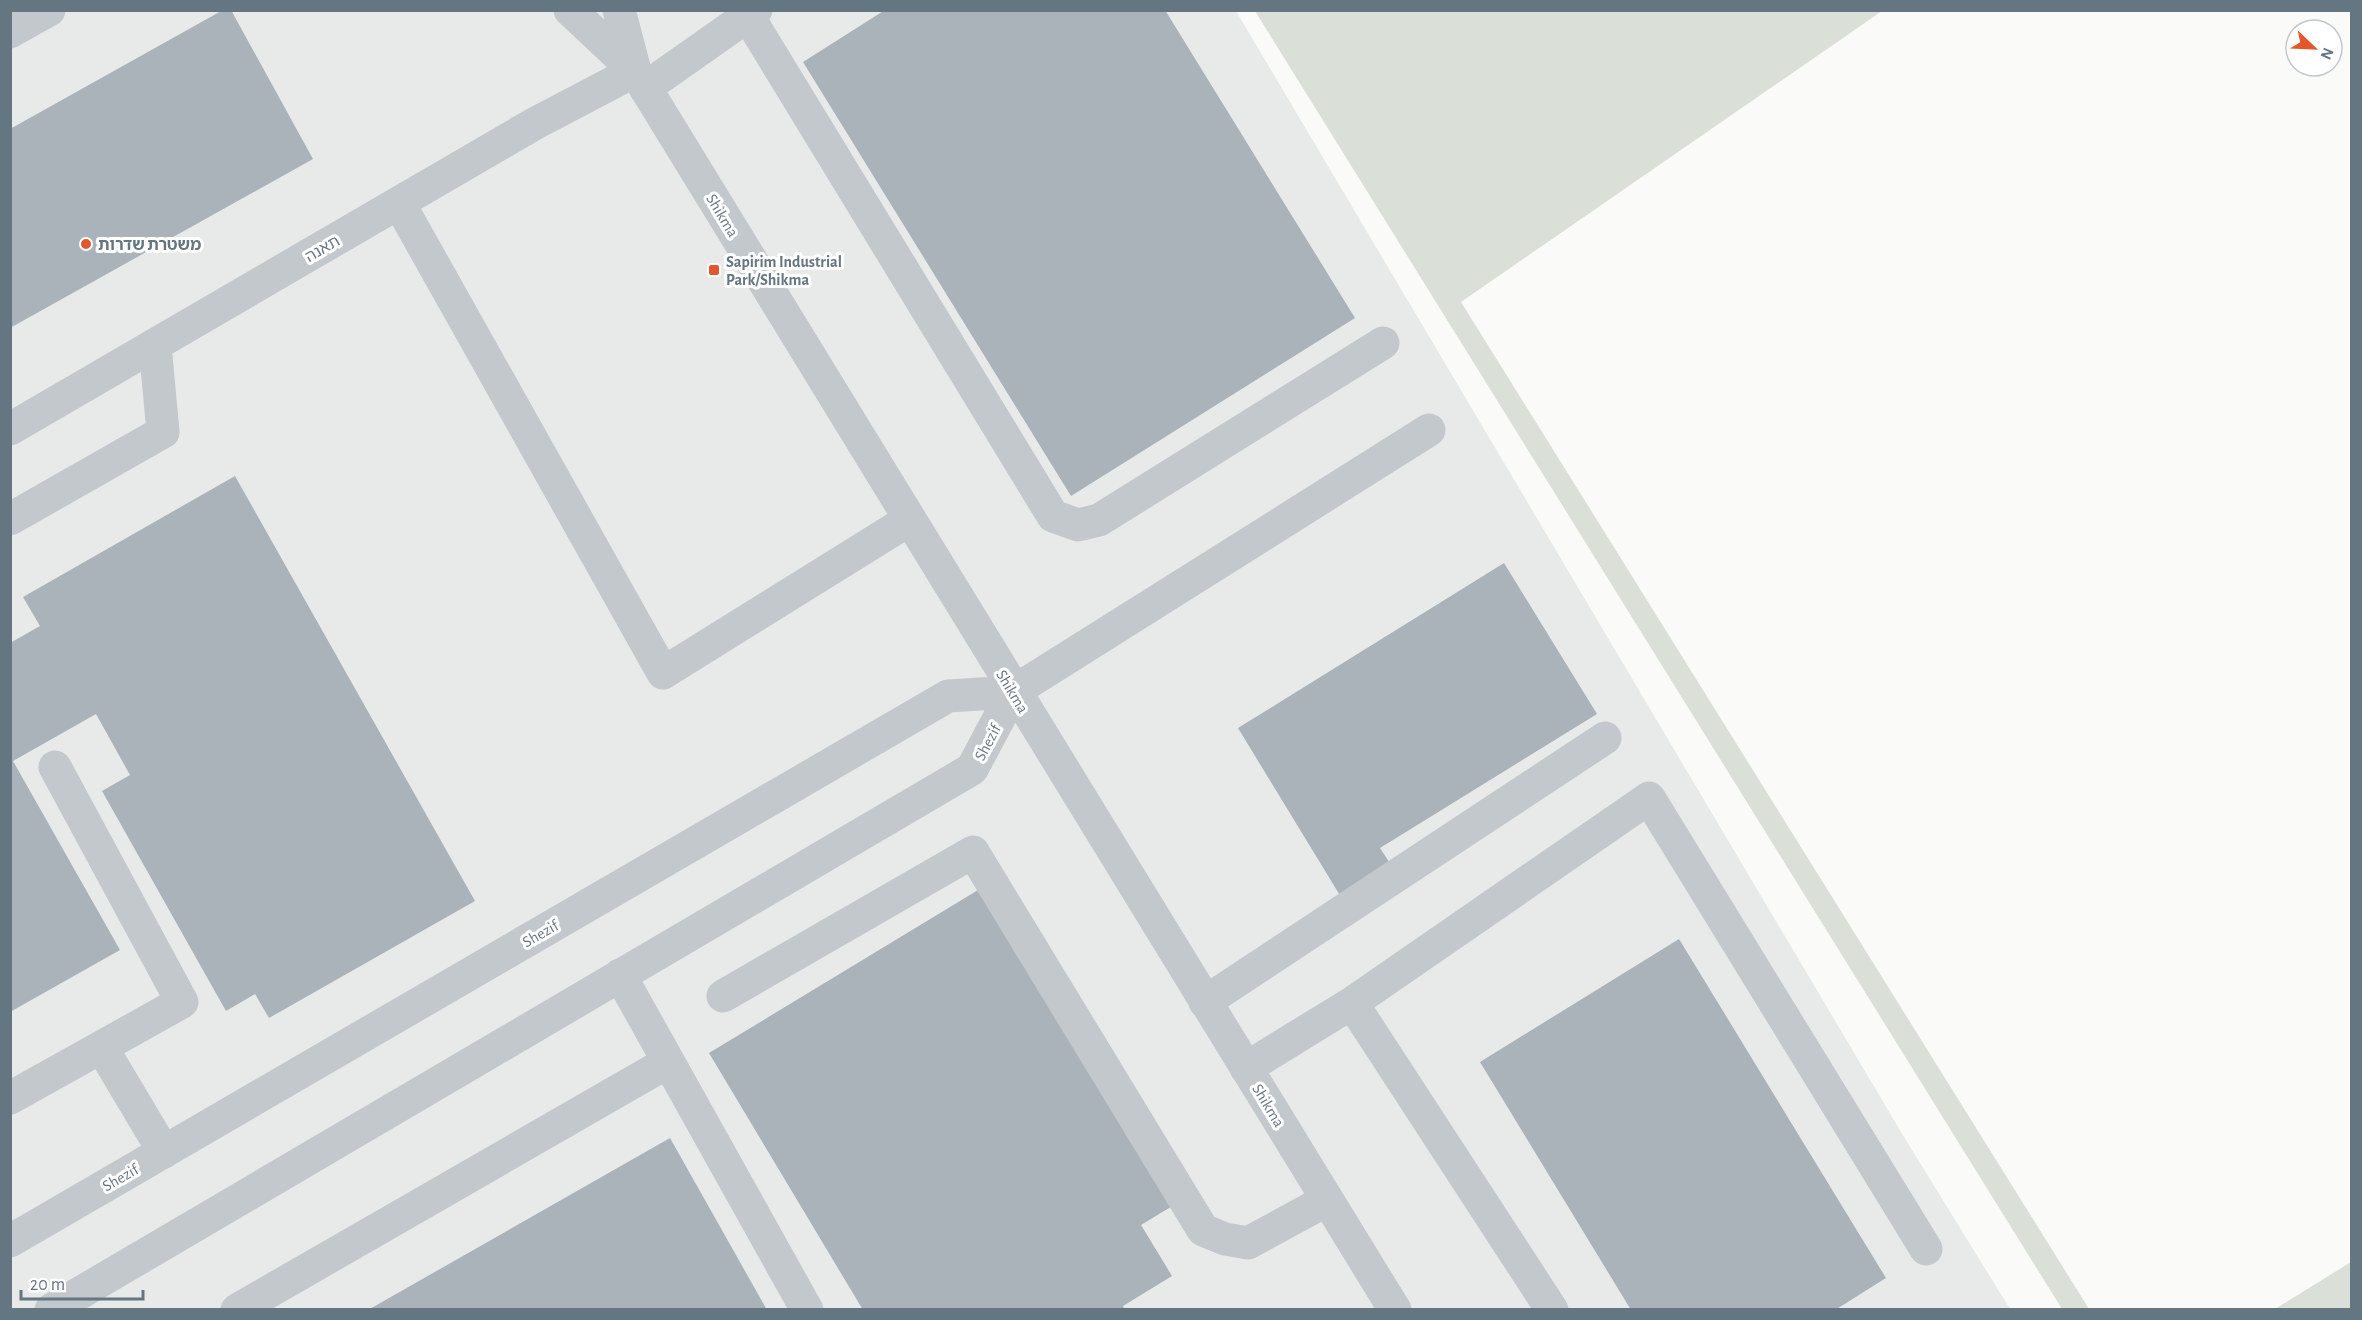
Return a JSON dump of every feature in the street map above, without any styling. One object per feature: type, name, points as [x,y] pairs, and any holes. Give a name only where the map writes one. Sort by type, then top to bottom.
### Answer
[{"type":"street","points":[[10,32],[49,10]]},
{"type":"street","name":"Shikma","points":[[570,10],[640,80],[1013,692],[1395,1310]]},
{"type":"street","name":"Shikma","points":[[619,10],[640,80]]},
{"type":"street","points":[[752,14],[1053,516],[1078,525],[1099,520],[1383,343]]},
{"type":"street","name":"תאנה","points":[[10,429],[534,124],[640,80],[752,14]]},
{"type":"street","points":[[399,203],[663,673],[909,520]]},
{"type":"street","points":[[10,519],[163,432],[155,345]]},
{"type":"street","points":[[1013,692],[1429,430]]},
{"type":"street","name":"Shezif","points":[[51,1310],[972,769],[1013,692]]},
{"type":"street","name":"Shezif","points":[[10,1241],[948,696],[1013,692]]},
{"type":"street","points":[[1205,1002],[1605,738]]},
{"type":"street","points":[[10,1098],[182,1002],[55,767]]},
{"type":"street","points":[[1246,1068],[1352,1003],[1649,798],[1926,1249]]},
{"type":"street","points":[[723,996],[973,852],[1203,1230],[1225,1239],[1248,1243],[1327,1200]]},
{"type":"street","points":[[620,975],[807,1310]]},
{"type":"street","points":[[1352,1003],[1552,1310]]},
{"type":"street","points":[[102,1048],[164,1152]]},
{"type":"street","points":[[237,1310],[668,1062]]},
{"type":"shaded area","points":[[10,11],[1236,11],[1904,1137],[2010,1309],[11,1309]]},
{"type":"shaded area","points":[[1255,11],[1882,11],[1461,302],[2089,1309],[2062,1309]]},
{"type":"shaded area","points":[[2351,1262],[2351,1309],[2275,1309]]},
{"type":"building","name":"משטרת שדרות","points":[[223,10],[231,10],[313,159],[10,328],[10,129]]},
{"type":"building","points":[[885,10],[1165,10],[1355,318],[1071,496],[803,62]]},
{"type":"building","points":[[235,476],[475,901],[269,1018],[255,994],[226,1011],[102,791],[130,775],[96,714],[13,761],[120,950],[10,1012],[10,643],[40,626],[23,597]]},
{"type":"building","points":[[1504,563],[1597,714],[1380,848],[1395,871],[1344,902],[1238,728]]},
{"type":"building","points":[[988,884],[1179,1202],[1141,1225],[1172,1276],[1123,1306],[1125,1310],[863,1310],[709,1053]]},
{"type":"building","points":[[1679,939],[1886,1278],[1835,1310],[1631,1310],[1480,1062]]},
{"type":"building","points":[[670,1138],[767,1310],[368,1310]]},
{"type":"place","name":"משטרת שדרות","points":[[86,244]]},
{"type":"place","name":"Sapirim Industrial Park/Shikma","points":[[714,270]]}]
